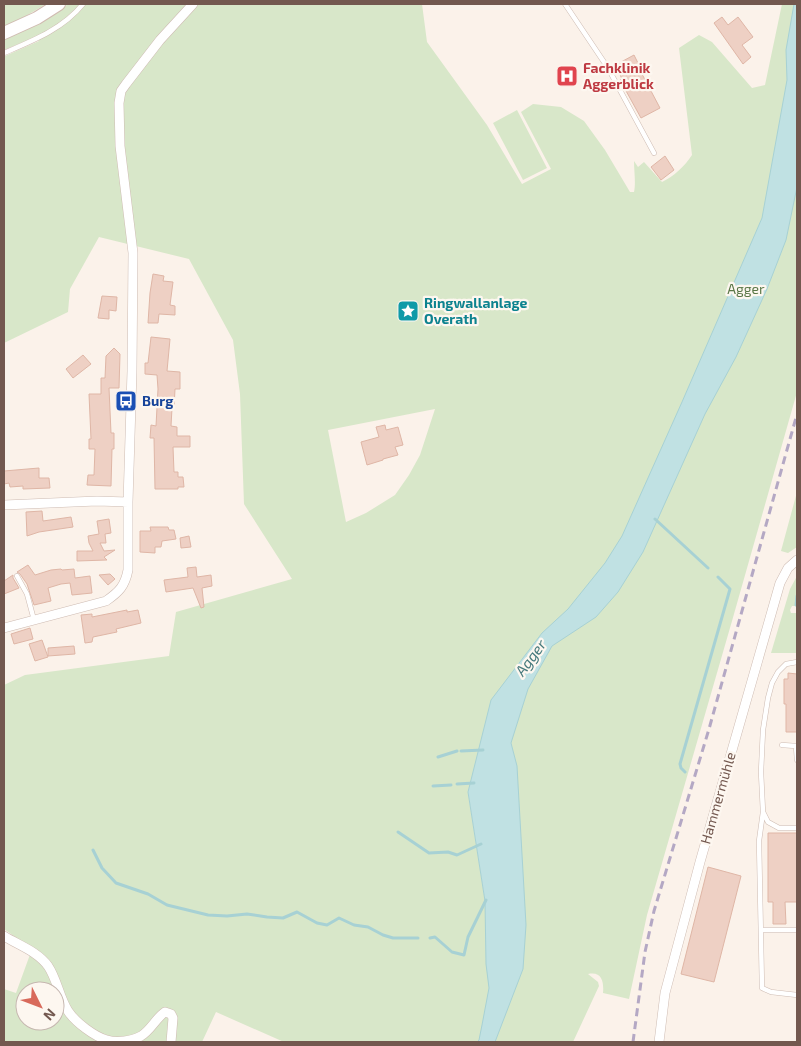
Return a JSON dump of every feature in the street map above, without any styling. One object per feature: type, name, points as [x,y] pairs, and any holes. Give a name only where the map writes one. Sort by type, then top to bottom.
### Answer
[{"type":"main road","points":[[4,33],[37,18],[59,4]]},
{"type":"street","points":[[4,628],[106,600],[116,594],[126,580],[128,570],[133,254],[120,146],[119,103],[122,91],[135,72],[192,4]]},
{"type":"street","points":[[4,505],[97,501],[128,502]]},
{"type":"street","name":"Hammermühle","points":[[659,1042],[665,993],[700,862],[780,583],[788,568],[797,560]]},
{"type":"street","points":[[4,936],[39,956],[47,965],[67,1010],[74,1020],[87,1030],[107,1040],[132,1040],[145,1033],[160,1015],[165,1012],[171,1014],[173,1018],[171,1042]]},
{"type":"lane","points":[[4,53],[52,31],[83,4]]},
{"type":"lane","points":[[565,4],[608,68],[654,153]]},
{"type":"lane","points":[[17,576],[27,594],[34,620]]},
{"type":"lane","points":[[797,662],[786,664],[778,672],[772,683],[768,698],[763,730],[761,772],[763,812],[759,841],[762,988],[770,992],[797,994]]},
{"type":"lane","points":[[782,745],[796,746],[797,760]]},
{"type":"lane","points":[[763,812],[768,822],[779,828],[797,828]]},
{"type":"lane","points":[[761,930],[797,930]]},
{"type":"green space","points":[[4,4],[46,4],[4,27]]},
{"type":"green space","name":"Agger","points":[[68,4],[422,4],[427,42],[487,125],[522,184],[551,169],[521,112],[533,104],[561,107],[584,121],[605,150],[630,192],[634,192],[634,161],[638,167],[644,162],[662,182],[678,171],[692,155],[679,48],[699,35],[712,42],[752,88],[765,85],[782,4],[797,4],[797,392],[647,915],[629,999],[603,993],[601,978],[596,974],[588,974],[598,982],[599,986],[573,1042],[284,1042],[216,1012],[202,1042],[4,1042],[4,989],[15,993],[15,1031],[65,1031],[65,981],[20,981],[32,949],[4,929],[4,685],[25,675],[169,656],[176,612],[292,579],[244,504],[240,394],[233,340],[189,259],[99,237],[70,289],[68,312],[4,343],[5,56],[39,41],[38,36],[4,50],[4,38],[53,15]],"holes":[[[435,409],[420,455],[395,495],[366,513],[346,522],[328,430]],[[478,755],[498,924],[486,928],[485,901],[468,792]]]},
{"type":"green space","points":[[517,110],[547,168],[523,180],[493,123]]},
{"type":"green space","points":[[797,492],[797,547],[788,553],[781,551]]},
{"type":"green space","points":[[797,576],[797,607],[792,606],[790,610],[791,613],[796,613],[797,615],[797,653],[771,653],[790,589]]},
{"type":"water","name":"Agger","points":[[794,4],[797,4],[797,187],[786,240],[767,289],[736,357],[705,414],[643,552],[618,592],[596,617],[552,646],[528,689],[511,743],[517,766],[526,925],[523,969],[495,1042],[477,1042],[479,1040],[489,988],[486,964],[485,901],[468,792],[491,700],[542,633],[568,609],[605,563],[622,536],[682,402],[762,218],[787,80],[786,50]]},
{"type":"building","points":[[722,17],[728,25],[738,17],[753,37],[742,45],[751,57],[743,64],[714,23]]},
{"type":"building","points":[[634,55],[660,108],[641,118],[620,80],[622,79],[616,66]]},
{"type":"building","points":[[665,156],[674,170],[661,180],[651,167]]},
{"type":"building","points":[[153,274],[164,276],[163,281],[173,282],[170,305],[175,306],[175,315],[159,314],[158,323],[148,323],[150,293]]},
{"type":"building","points":[[102,296],[117,297],[116,311],[109,310],[109,319],[98,318]]},
{"type":"building","points":[[151,337],[170,339],[167,371],[180,372],[180,389],[175,389],[171,426],[177,427],[177,436],[190,436],[190,447],[173,447],[174,472],[178,472],[178,477],[183,477],[184,487],[178,487],[178,489],[155,489],[154,438],[150,438],[151,425],[156,426],[157,375],[145,374],[145,363],[148,363]]},
{"type":"building","points":[[114,348],[120,354],[119,388],[109,388],[111,433],[114,433],[111,486],[87,485],[88,475],[94,475],[95,449],[89,449],[89,439],[91,439],[89,394],[101,394],[101,378],[105,378],[106,356]]},
{"type":"building","points":[[83,355],[91,364],[73,378],[66,369]]},
{"type":"building","points":[[385,425],[386,430],[398,427],[403,445],[395,447],[398,455],[367,465],[361,442],[379,437],[376,427]]},
{"type":"building","points":[[39,468],[39,478],[49,478],[50,488],[23,489],[23,486],[10,487],[9,483],[4,484],[4,471]]},
{"type":"building","points":[[42,511],[43,521],[71,517],[73,527],[39,532],[27,536],[26,512]]},
{"type":"building","points":[[109,519],[111,533],[105,534],[106,543],[100,543],[104,551],[115,550],[104,557],[107,560],[77,561],[77,551],[93,551],[88,536],[99,534],[97,521]]},
{"type":"building","points":[[150,527],[168,527],[169,530],[174,530],[176,539],[162,541],[161,547],[155,547],[155,553],[140,552],[140,531],[151,531]]},
{"type":"building","points":[[189,536],[191,547],[181,548],[180,538]]},
{"type":"building","points":[[28,565],[35,575],[51,570],[74,569],[75,578],[90,576],[92,593],[72,595],[70,583],[61,584],[48,588],[51,601],[34,605],[27,584],[17,572]]},
{"type":"building","points":[[196,567],[197,577],[211,575],[212,586],[202,588],[204,607],[201,608],[193,588],[166,592],[164,580],[188,577],[187,568]]},
{"type":"building","points":[[110,574],[115,579],[108,585],[99,575]]},
{"type":"building","points":[[13,575],[19,588],[4,594],[4,581]]},
{"type":"building","points":[[127,610],[127,612],[138,610],[141,623],[116,629],[117,632],[93,637],[92,642],[85,643],[81,615],[92,614],[92,617]]},
{"type":"building","points":[[30,628],[33,639],[14,644],[11,634]]},
{"type":"building","points":[[42,640],[48,657],[35,661],[29,644]]},
{"type":"building","points":[[74,646],[75,654],[48,656],[48,648]]},
{"type":"building","points":[[788,673],[797,674],[797,732],[786,732],[784,679],[788,679]]},
{"type":"building","points":[[768,833],[797,833],[797,902],[785,902],[786,924],[773,924],[773,902],[768,902]]},
{"type":"building","points":[[708,867],[741,876],[714,982],[681,974]]},
{"type":"waterway","points":[[655,519],[708,568]]},
{"type":"waterway","points":[[685,772],[680,764],[730,589],[718,577]]},
{"type":"waterway","points":[[796,605],[797,596]]},
{"type":"waterway","points":[[461,751],[483,750]]},
{"type":"waterway","points":[[438,757],[457,751]]},
{"type":"waterway","points":[[457,784],[474,783]]},
{"type":"waterway","points":[[433,786],[451,785]]},
{"type":"waterway","points":[[398,832],[429,853],[448,852],[457,855],[481,844]]},
{"type":"waterway","points":[[93,850],[102,868],[116,883],[148,894],[167,905],[208,915],[247,914],[283,918],[297,912],[317,923],[327,925],[339,918],[354,925],[368,927],[393,938],[418,938]]},
{"type":"waterway","points":[[430,938],[435,937],[452,952],[464,955],[468,937],[486,900]]},
{"type":"railway","points":[[633,1042],[645,952],[654,911],[709,729],[797,414]]},
{"type":"place","name":"Fachklinik Aggerblick","points":[[567,76]]},
{"type":"place","name":"Ringwallanlage Overath","points":[[408,311]]},
{"type":"place","name":"Burg","points":[[126,401]]}]
